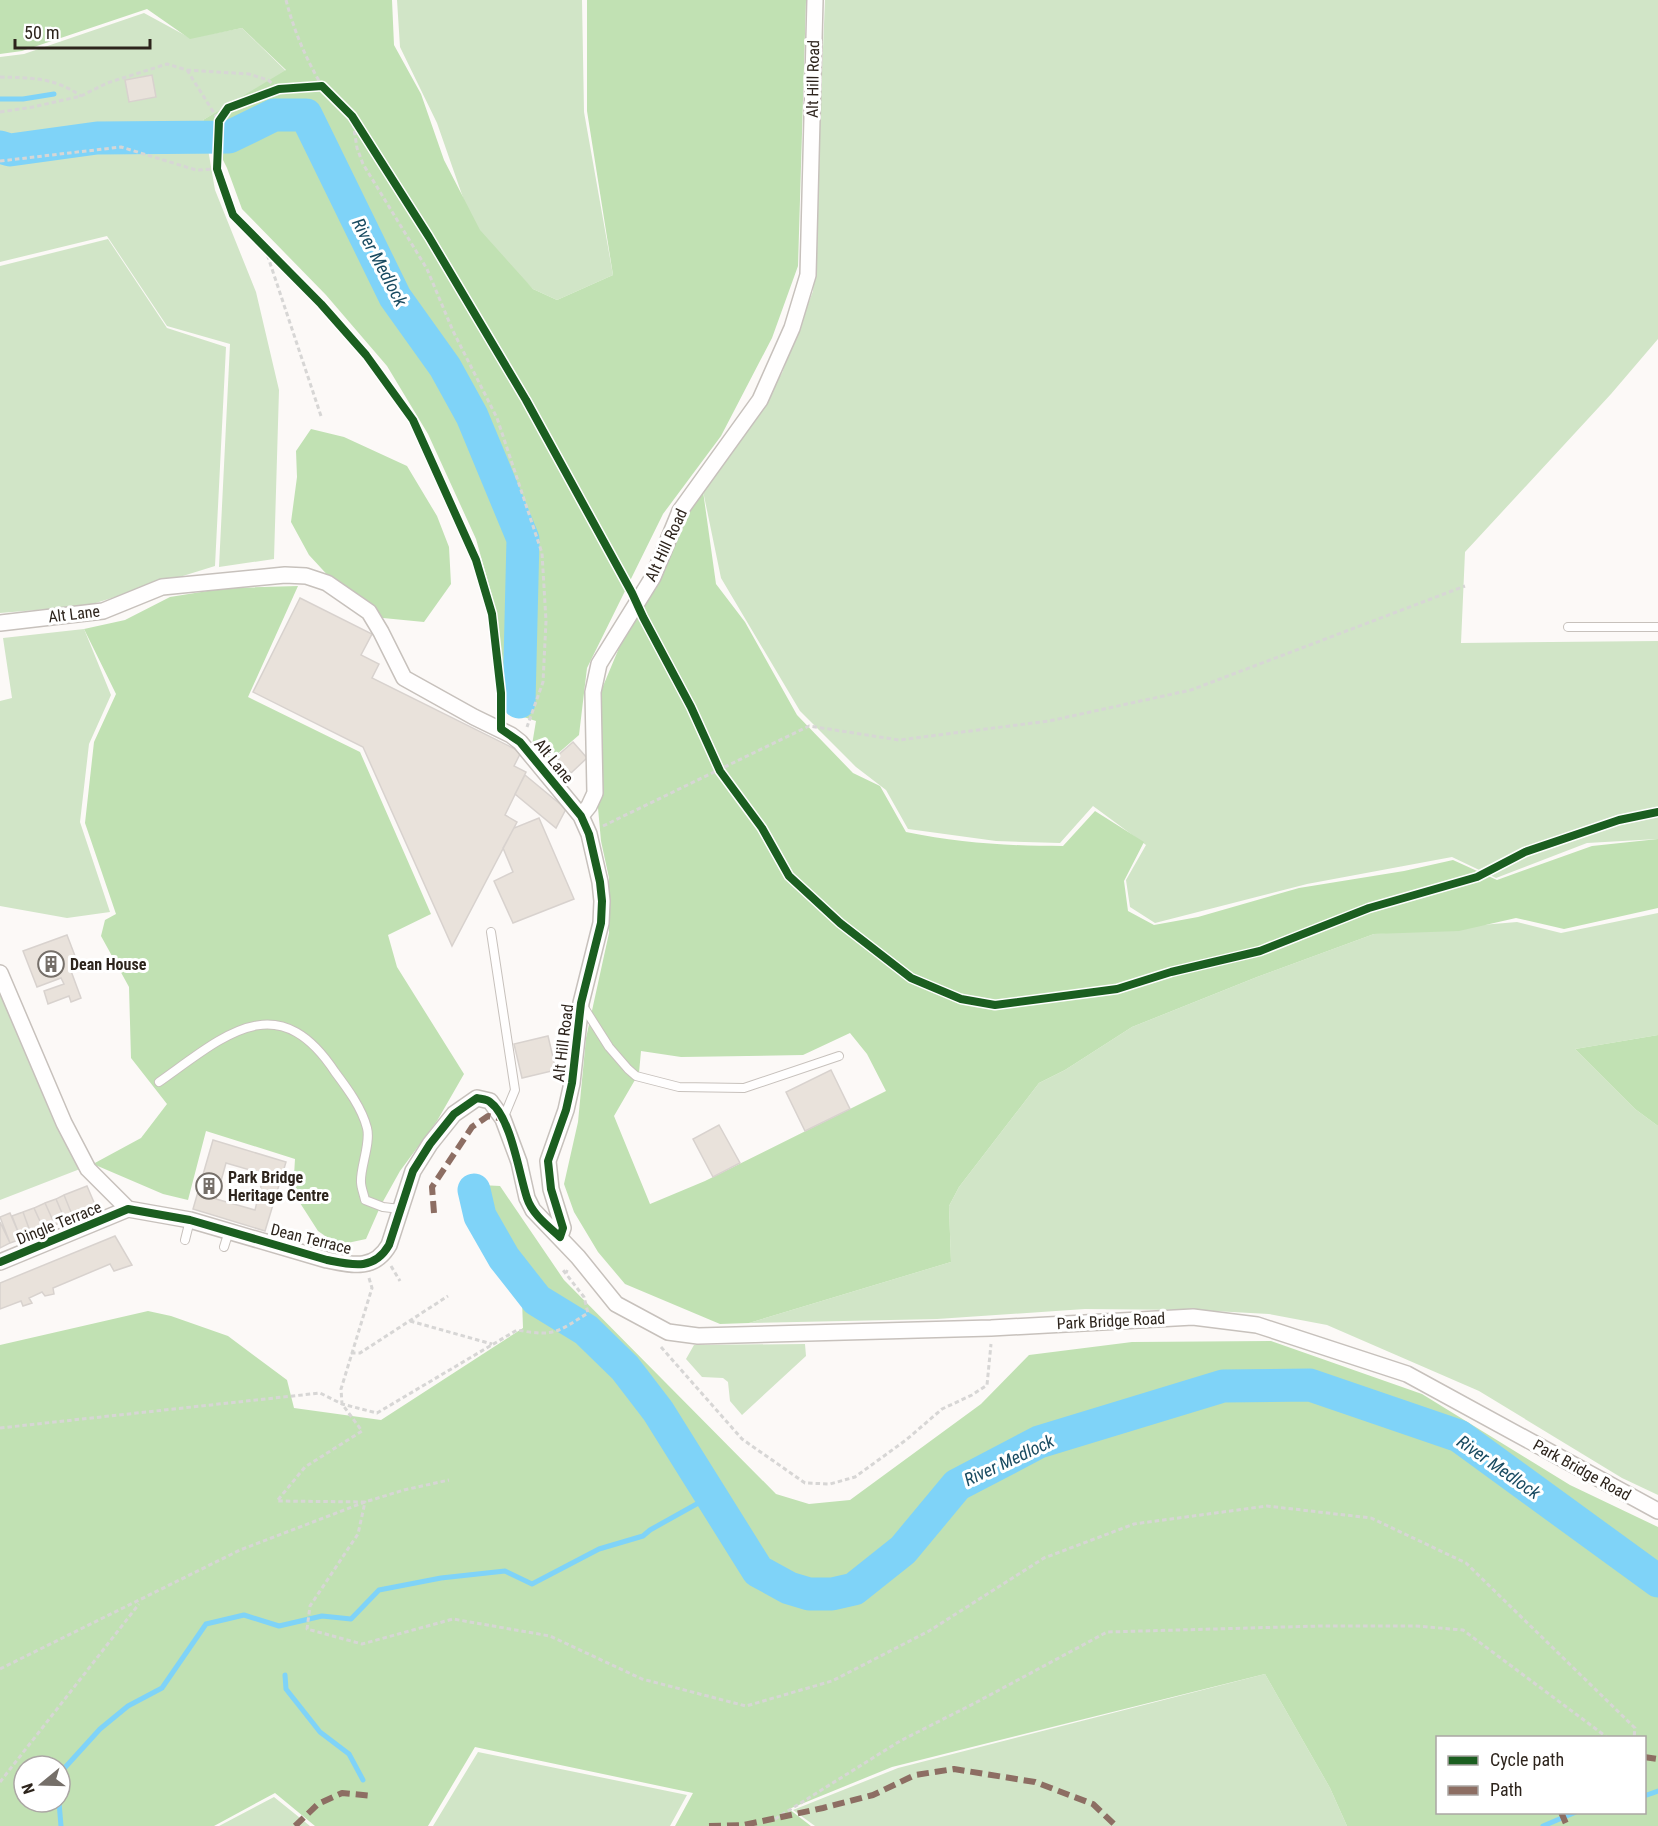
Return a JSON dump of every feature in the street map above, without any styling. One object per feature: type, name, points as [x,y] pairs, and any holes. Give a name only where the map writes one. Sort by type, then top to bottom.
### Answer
[{"type":"street","name":"Alt Hill Road","points":[[560,1237],[563,1228],[551,1189],[548,1161],[573,1083],[581,1003],[602,923],[600,882],[589,834],[581,816],[595,793],[593,692],[598,664],[653,577],[680,511],[760,400],[792,328],[808,275],[815,0]]},
{"type":"street","name":"Alt Lane","points":[[0,623],[103,611],[162,587],[285,575],[306,576],[327,583],[369,612],[404,678],[474,717],[501,729],[520,742],[581,816]]},
{"type":"street","points":[[0,972],[64,1123],[88,1169],[128,1209]]},
{"type":"street","name":"Dean Terrace","points":[[128,1209],[190,1220],[327,1260],[366,1264],[384,1254],[393,1236],[412,1171],[430,1144],[454,1114],[477,1098],[490,1101],[503,1119],[519,1162],[527,1198],[533,1210],[560,1237]]},
{"type":"street","name":"Dingle Terrace","points":[[0,1262],[128,1209]]},
{"type":"street","name":"Park Bridge Road","points":[[560,1237],[616,1304],[668,1332],[698,1336],[991,1328],[1193,1317],[1257,1325],[1407,1374],[1658,1511]]},
{"type":"lane","points":[[1568,627],[1658,627]]},
{"type":"lane","points":[[491,932],[514,1090],[503,1119]]},
{"type":"lane","points":[[581,1003],[609,1047],[628,1070],[636,1076],[678,1086],[744,1088],[839,1056]]},
{"type":"lane","points":[[159,1082],[235,1031],[266,1023],[295,1029],[326,1058],[351,1094],[368,1129],[361,1180],[365,1200],[383,1207],[400,1209]]},
{"type":"lane","points":[[185,1240],[190,1220]]},
{"type":"lane","points":[[224,1247],[229,1231]]},
{"type":"path","points":[[286,0],[290,17],[308,62],[322,86],[330,93]]},
{"type":"path","points":[[0,112],[33,108],[81,96],[107,83],[167,64],[187,70],[249,74],[268,80],[279,88]]},
{"type":"path","points":[[187,70],[221,118]]},
{"type":"path","points":[[0,77],[38,78],[65,85],[81,96]]},
{"type":"path","points":[[311,87],[322,86]]},
{"type":"path","points":[[270,92],[279,88],[290,88]]},
{"type":"path","points":[[344,109],[352,116],[365,136]]},
{"type":"path","points":[[352,116],[357,148],[363,164],[427,269],[453,331],[497,418],[542,553],[546,621],[543,682],[531,719],[520,742]]},
{"type":"path","points":[[0,161],[121,147],[196,170],[217,169],[220,178]]},
{"type":"path","points":[[257,239],[277,260]]},
{"type":"path","points":[[265,248],[321,416]]},
{"type":"path","points":[[616,819],[720,771],[809,726],[899,740],[1049,721],[1191,690],[1465,586]]},
{"type":"path","points":[[715,760],[726,779]]},
{"type":"path","points":[[365,1502],[277,1501],[305,1467],[362,1431],[342,1404],[341,1389],[372,1288],[366,1264]]},
{"type":"path","points":[[351,1353],[360,1353],[448,1296]]},
{"type":"path","points":[[0,1428],[320,1394],[342,1404],[377,1413],[517,1330],[536,1334],[554,1333],[588,1313]]},
{"type":"path","points":[[410,1321],[494,1344]]},
{"type":"path","points":[[654,1340],[742,1439],[806,1483],[830,1485],[855,1477],[906,1440],[942,1409],[987,1385],[991,1328]]},
{"type":"path","points":[[0,1669],[240,1550],[365,1502],[449,1480]]},
{"type":"path","points":[[365,1502],[358,1534],[310,1606],[307,1629],[362,1644],[453,1620],[550,1636],[642,1679],[746,1706],[832,1681],[929,1631],[1044,1558],[1134,1524],[1267,1506],[1371,1518],[1466,1563],[1635,1728],[1634,1736]]},
{"type":"path","points":[[0,1782],[141,1601]]},
{"type":"path","points":[[775,1819],[900,1741],[1107,1632],[1320,1626],[1416,1626],[1463,1630],[1607,1736]]},
{"type":"green space","points":[[0,0],[392,0],[394,45],[421,94],[444,160],[480,230],[533,289],[557,300],[613,275],[587,111],[587,0],[806,0],[798,266],[772,338],[721,436],[663,514],[587,668],[579,735],[547,763],[532,745],[536,721],[508,712],[492,596],[476,539],[428,434],[387,366],[326,295],[242,209],[227,168],[203,120],[286,70],[242,28],[190,39],[147,9],[22,51],[0,54]]},
{"type":"green space","points":[[397,0],[582,0],[584,112],[613,275],[557,300],[533,289],[475,232],[437,123],[400,47]]},
{"type":"green space","points":[[825,0],[1658,0],[1658,339],[1611,394],[1465,552],[1461,643],[1658,641],[1658,839],[1587,843],[1496,878],[1452,857],[1307,884],[1155,923],[1130,907],[1126,880],[1146,845],[1093,806],[1060,843],[996,841],[908,829],[886,790],[856,767],[800,711],[721,578],[703,491],[757,414],[782,373],[813,291]]},
{"type":"green space","points":[[144,13],[190,38],[242,28],[286,71],[203,120],[215,190],[256,292],[279,390],[274,559],[219,567],[230,344],[167,326],[107,236],[0,262],[0,57],[24,54]]},
{"type":"green space","points":[[108,239],[167,328],[226,347],[215,566],[86,606],[0,613],[0,266]]},
{"type":"green space","points":[[311,429],[344,437],[407,466],[437,516],[449,547],[451,584],[424,622],[383,618],[333,581],[309,555],[291,522],[297,477],[296,451]]},
{"type":"green space","points":[[703,491],[716,584],[745,622],[797,715],[853,773],[880,786],[906,832],[984,843],[1063,846],[1095,811],[1144,842],[1124,881],[1128,911],[1154,925],[1198,917],[1299,888],[1404,871],[1453,860],[1497,880],[1592,846],[1658,839],[1658,908],[1564,929],[1516,918],[1459,931],[1374,934],[1257,977],[1132,1027],[1065,1070],[1039,1083],[959,1187],[949,1206],[951,1262],[749,1323],[720,1324],[625,1284],[598,1252],[574,1212],[564,1184],[578,1122],[586,1038],[609,933],[609,878],[601,841],[598,808],[601,691],[619,648],[649,597],[683,518]],"holes":[[[850,1033],[867,1054],[886,1091],[705,1181],[650,1204],[614,1116],[639,1073],[641,1051],[681,1057],[803,1055]]]},
{"type":"green space","points":[[298,586],[248,697],[360,752],[431,914],[388,935],[397,967],[464,1074],[437,1121],[400,1171],[366,1239],[338,1245],[318,1231],[293,1192],[295,1159],[206,1131],[188,1200],[163,1194],[93,1164],[141,1138],[167,1104],[131,1058],[129,987],[101,936],[105,920],[116,914],[85,823],[94,742],[116,694],[84,629],[125,620],[170,597],[226,588]]},
{"type":"green space","points":[[84,629],[111,695],[89,744],[80,822],[110,912],[67,918],[0,906],[0,701],[12,698],[3,638]]},
{"type":"green space","points":[[1658,913],[1658,1035],[1575,1049],[1635,1109],[1658,1126],[1658,1495],[1622,1478],[1479,1391],[1327,1325],[1269,1314],[1195,1310],[1085,1309],[937,1319],[749,1323],[951,1262],[949,1206],[959,1187],[1039,1083],[1065,1070],[1132,1027],[1257,977],[1374,934],[1517,922],[1561,933]]},
{"type":"green space","points":[[0,987],[80,1169],[0,1200]]},
{"type":"green space","points":[[1658,1035],[1658,1126],[1635,1109],[1575,1049]]},
{"type":"green space","points":[[462,1184],[500,1186],[564,1280],[776,1494],[809,1504],[850,1500],[981,1404],[1029,1355],[1132,1342],[1271,1341],[1422,1394],[1570,1485],[1658,1527],[1658,1826],[1347,1826],[1330,1788],[1265,1674],[892,1767],[789,1809],[811,1826],[675,1826],[693,1793],[475,1747],[428,1826],[315,1826],[275,1793],[214,1826],[0,1826],[0,1345],[148,1311],[171,1316],[228,1336],[287,1380],[294,1408],[381,1420],[523,1328],[521,1273]]},
{"type":"green space","points":[[805,1344],[806,1356],[742,1415],[730,1401],[728,1382],[723,1378],[702,1377],[686,1359],[694,1345]]},
{"type":"green space","points":[[1265,1674],[1330,1788],[1347,1826],[815,1826],[793,1810],[898,1768]]},
{"type":"green space","points":[[478,1752],[687,1795],[670,1826],[433,1826]]},
{"type":"green space","points":[[274,1797],[310,1826],[219,1826]]},
{"type":"building","points":[[152,75],[156,97],[129,102],[125,80]]},
{"type":"building","points":[[300,598],[372,634],[361,655],[379,664],[372,678],[521,752],[514,766],[526,772],[505,815],[517,822],[452,946],[363,747],[253,692]]},
{"type":"building","points":[[573,742],[587,758],[571,773],[556,757]]},
{"type":"building","points":[[525,775],[566,809],[556,828],[515,794]]},
{"type":"building","points":[[539,818],[574,899],[513,923],[494,881],[513,872],[503,848],[514,828]]},
{"type":"building","name":"Dean House","points":[[67,935],[75,956],[72,958],[76,970],[71,971],[81,998],[71,1002],[69,996],[48,1004],[44,991],[64,984],[61,978],[37,987],[23,951]]},
{"type":"building","points":[[548,1036],[556,1070],[522,1078],[514,1044]]},
{"type":"building","points":[[831,1070],[850,1109],[805,1131],[786,1092]]},
{"type":"building","points":[[719,1125],[740,1163],[713,1177],[693,1139]]},
{"type":"building","name":"Park Bridge Heritage Centre","points":[[213,1140],[286,1162],[265,1231],[193,1209]],"holes":[[[226,1163],[264,1174],[255,1210],[216,1199]]]},
{"type":"building","points":[[87,1186],[96,1207],[73,1217],[64,1195]]},
{"type":"building","points":[[64,1195],[73,1217],[65,1220],[56,1199]]},
{"type":"building","points":[[56,1199],[65,1220],[55,1225],[45,1203]]},
{"type":"building","points":[[45,1203],[55,1225],[44,1230],[34,1208]]},
{"type":"building","points":[[34,1208],[44,1230],[31,1234],[23,1212]]},
{"type":"building","points":[[23,1212],[31,1234],[21,1239],[12,1216]]},
{"type":"building","points":[[10,1213],[21,1239],[10,1243],[0,1217]]},
{"type":"building","points":[[0,1222],[10,1243],[0,1248]]},
{"type":"building","points":[[115,1236],[132,1265],[114,1271],[110,1264],[53,1288],[54,1294],[45,1296],[42,1292],[29,1298],[32,1303],[23,1306],[21,1301],[0,1309],[0,1283]]},
{"type":"waterway","points":[[0,99],[23,99],[54,94]]},
{"type":"waterway","name":"River Medlock","points":[[0,147],[10,150],[97,138],[229,137],[274,115],[306,115],[395,297],[445,367],[472,416],[523,539],[519,702]]},
{"type":"waterway","name":"River Medlock","points":[[474,1190],[480,1216],[504,1258],[537,1300],[586,1330],[625,1368],[658,1411],[758,1571],[789,1588],[809,1594],[832,1594],[854,1589],[903,1550],[957,1485],[1039,1442],[1223,1386],[1310,1385],[1459,1436],[1658,1581]]},
{"type":"waterway","points":[[72,1760],[100,1729],[128,1706],[162,1688],[206,1624],[244,1615],[279,1626],[322,1616],[351,1619],[379,1590],[441,1578],[505,1571],[532,1584],[599,1549],[643,1536],[711,1496]]},
{"type":"waterway","points":[[285,1675],[286,1689],[320,1732],[349,1754],[363,1780]]},
{"type":"waterway","points":[[1646,1795],[1658,1791]]},
{"type":"waterway","points":[[60,1814],[61,1826]]},
{"type":"waterway","points":[[1543,1826],[1571,1814]]},
{"type":"marked path","points":[[434,1213],[432,1187],[472,1127],[488,1116],[503,1119]]},
{"type":"marked path","points":[[1646,1757],[1658,1759]]},
{"type":"marked path","points":[[709,1826],[744,1825],[823,1808],[873,1795],[915,1775],[954,1769],[1035,1782],[1093,1804],[1116,1826]]},
{"type":"marked path","points":[[295,1826],[318,1804],[342,1793],[373,1796]]},
{"type":"marked path","points":[[1562,1814],[1567,1826]]},
{"type":"cycle path","points":[[0,1262],[128,1209],[190,1220],[327,1260],[354,1264],[369,1262],[376,1259],[389,1245],[413,1171],[430,1144],[454,1114],[477,1098],[490,1102],[504,1120],[529,1204],[560,1237],[563,1228],[551,1189],[548,1161],[566,1110],[572,1083],[581,1003],[601,923],[600,882],[589,834],[581,816],[520,742],[501,729],[501,693],[492,614],[476,560],[413,420],[366,355],[321,304],[233,215],[217,169],[219,121],[228,108],[279,89],[322,86],[352,116],[429,237],[526,400],[632,593],[691,707],[720,771],[762,828],[789,876],[840,923],[911,978],[961,999],[995,1005],[1117,989],[1171,972],[1260,951],[1369,908],[1477,877],[1525,852],[1619,820],[1658,812]]},
{"type":"place","name":"Dean House","points":[[51,964]]},
{"type":"place","name":"Park Bridge Heritage Centre","points":[[209,1186]]}]
